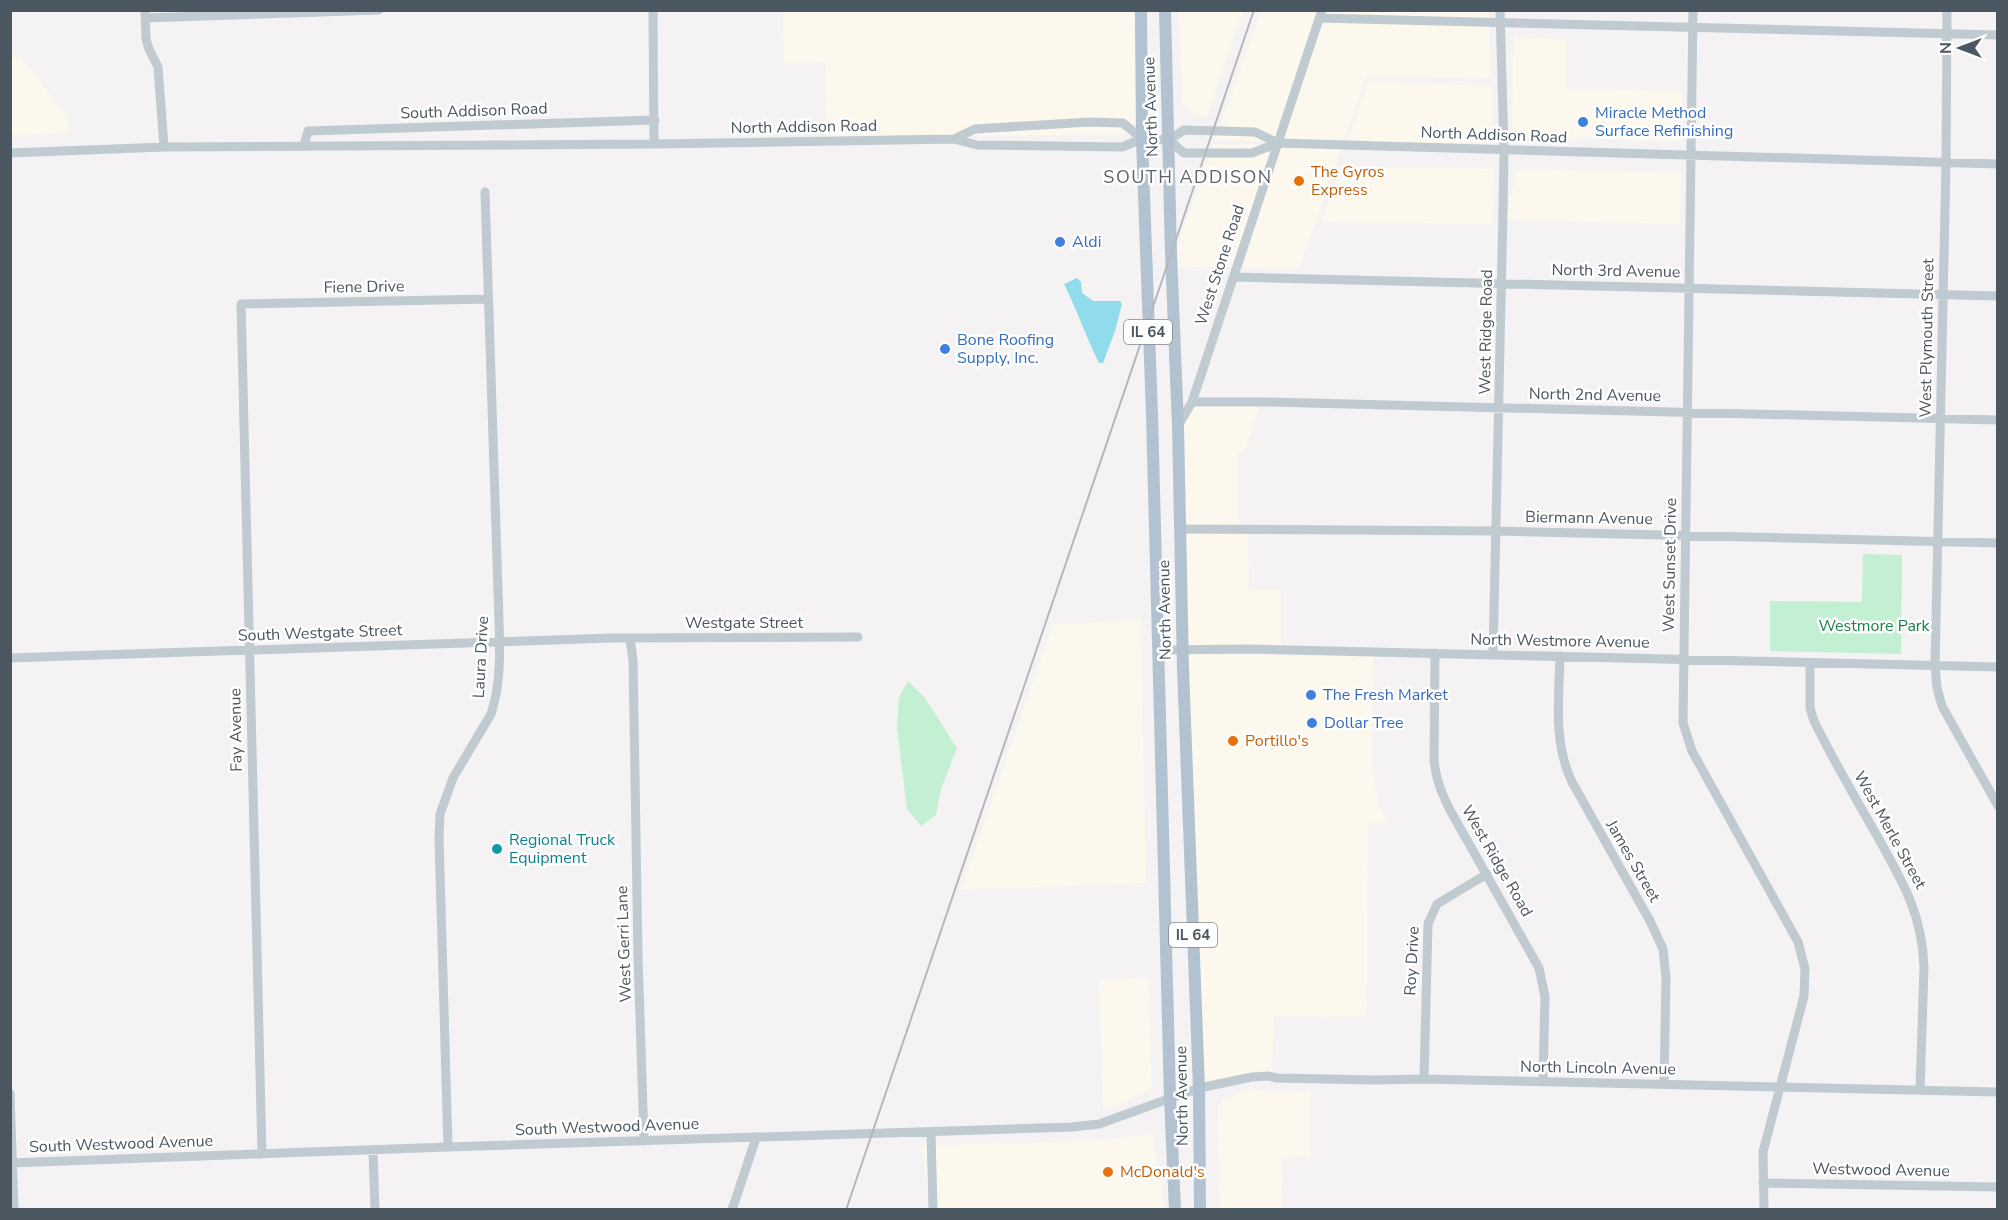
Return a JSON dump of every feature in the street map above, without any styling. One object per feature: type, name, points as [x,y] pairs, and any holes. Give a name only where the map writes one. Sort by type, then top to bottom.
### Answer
[{"type":"main road","name":"North Avenue","points":[[1141,10],[1142,138],[1175,1209]]},
{"type":"main road","name":"North Avenue","points":[[1164,10],[1199,1088],[1200,1209]]},
{"type":"street","points":[[164,147],[159,67],[149,50],[146,39],[145,14],[379,10]]},
{"type":"street","points":[[653,10],[654,144]]},
{"type":"street","name":"West Ridge Road","points":[[1493,655],[1504,150],[1500,10]]},
{"type":"street","name":"West Sunset Drive","points":[[1693,10],[1682,716],[1688,742],[1798,942],[1803,959],[1805,980],[1804,996],[1763,1152],[1764,1209]]},
{"type":"street","name":"West Plymouth Street","points":[[1947,10],[1946,164],[1935,666],[1937,688],[1942,706],[1998,806]]},
{"type":"street","points":[[1321,14],[1500,23],[1998,35]]},
{"type":"street","name":"West Stone Road","points":[[1178,426],[1192,402],[1321,14]]},
{"type":"street","name":"South Addison Road","points":[[304,146],[308,131],[655,120]]},
{"type":"street","name":"North Addison Road","points":[[954,139],[975,129],[1078,123],[1123,123],[1142,138]]},
{"type":"street","name":"North Addison Road","points":[[654,144],[954,139],[977,146],[1122,147],[1142,138],[1169,140],[1185,130],[1255,132],[1278,143]]},
{"type":"street","name":"North Addison Road","points":[[1169,140],[1184,153],[1252,153],[1278,143],[1998,164]]},
{"type":"street","name":"South Addison Road","points":[[10,153],[164,147],[654,144]]},
{"type":"street","name":"Laura Drive","points":[[448,1147],[439,848],[440,814],[453,778],[491,714],[500,642],[485,192]]},
{"type":"street","name":"North 3rd Avenue","points":[[1233,277],[1998,296]]},
{"type":"street","name":"Fiene Drive","points":[[241,304],[488,299]]},
{"type":"street","name":"Fay Avenue","points":[[241,304],[262,1154]]},
{"type":"street","name":"North 2nd Avenue","points":[[1192,402],[1998,420]]},
{"type":"street","name":"Biermann Avenue","points":[[1180,529],[1496,531],[1998,543]]},
{"type":"street","name":"Westgate Street","points":[[630,639],[858,637]]},
{"type":"street","name":"South Westgate Street","points":[[10,658],[630,639]]},
{"type":"street","name":"West Gerri Lane","points":[[630,639],[633,660],[644,1142]]},
{"type":"street","name":"North Westmore Avenue","points":[[1158,650],[1248,649],[1998,667]]},
{"type":"street","name":"West Ridge Road","points":[[1435,653],[1434,761],[1436,777],[1450,810],[1533,956],[1541,975],[1545,997],[1543,1081]]},
{"type":"street","name":"James Street","points":[[1560,656],[1559,734],[1564,766],[1650,921],[1662,949],[1666,978],[1664,1084]]},
{"type":"street","name":"West Merle Street","points":[[1810,663],[1810,708],[1814,721],[1903,882],[1918,921],[1924,967],[1920,1090]]},
{"type":"street","name":"Roy Drive","points":[[1424,1079],[1428,924],[1437,904],[1487,874]]},
{"type":"street","name":"North Lincoln Avenue","points":[[1199,1088],[1263,1076],[1998,1092]]},
{"type":"street","name":"South Westwood Avenue","points":[[12,1163],[1072,1127],[1099,1124],[1199,1088]]},
{"type":"street","points":[[10,1093],[14,1209]]},
{"type":"street","points":[[931,1132],[933,1209]]},
{"type":"street","points":[[732,1209],[756,1138]]},
{"type":"street","points":[[373,1150],[375,1209]]},
{"type":"street","name":"Westwood Avenue","points":[[1763,1183],[1998,1187]]},
{"type":"shaded area","points":[[783,11],[1134,11],[1136,134],[827,138],[825,62],[784,63]]},
{"type":"shaded area","points":[[1179,11],[1243,11],[1208,116],[1194,115],[1182,103]]},
{"type":"shaded area","points":[[1261,11],[1489,11],[1491,78],[1366,77],[1343,143],[1215,140]]},
{"type":"shaded area","points":[[1513,37],[1567,39],[1567,89],[1682,91],[1681,142],[1512,136]]},
{"type":"shaded area","points":[[11,58],[21,58],[67,117],[68,133],[11,135]]},
{"type":"shaded area","points":[[1368,81],[1492,86],[1493,143],[1347,143]]},
{"type":"shaded area","points":[[1213,144],[1275,145],[1234,266],[1174,268],[1174,256]]},
{"type":"shaded area","points":[[1279,145],[1342,147],[1299,269],[1243,268]]},
{"type":"shaded area","points":[[1342,166],[1494,169],[1492,224],[1321,222]]},
{"type":"shaded area","points":[[1517,169],[1681,173],[1680,224],[1506,220]]},
{"type":"shaded area","points":[[1194,400],[1260,400],[1246,450],[1238,451],[1238,532],[1248,532],[1249,590],[1281,590],[1281,647],[1186,648],[1181,428]]},
{"type":"shaded area","points":[[1141,620],[1146,883],[961,890],[1053,624]]},
{"type":"shaded area","points":[[1186,654],[1373,656],[1372,768],[1379,805],[1388,823],[1368,823],[1367,1017],[1274,1016],[1272,1072],[1202,1085]]},
{"type":"shaded area","points":[[1148,978],[1152,1089],[1103,1112],[1099,979]]},
{"type":"shaded area","points":[[1249,1090],[1310,1092],[1310,1156],[1283,1157],[1281,1209],[1220,1209],[1217,1106],[1224,1099]]},
{"type":"shaded area","points":[[1152,1133],[1165,1209],[930,1209],[922,1146],[1105,1140]]},
{"type":"green space","name":"Westmore Park","points":[[1863,554],[1902,555],[1901,654],[1770,651],[1770,601],[1862,602]]},
{"type":"green space","points":[[908,681],[925,698],[957,748],[941,789],[936,815],[921,826],[907,809],[897,728],[899,697]]},
{"type":"water","points":[[1077,278],[1081,282],[1082,293],[1093,301],[1120,301],[1122,304],[1103,363],[1099,363],[1064,284]]},
{"type":"railway","points":[[846,1210],[1254,10]]},
{"type":"place","name":"Miracle Method Surface Refinishing","points":[[1583,122]]},
{"type":"place","name":"The Gyros Express","points":[[1299,181]]},
{"type":"place","name":"Aldi","points":[[1060,242]]},
{"type":"place","name":"Bone Roofing Supply, Inc.","points":[[945,349]]},
{"type":"place","name":"The Fresh Market","points":[[1311,695]]},
{"type":"place","name":"Dollar Tree","points":[[1312,723]]},
{"type":"place","name":"Portillo's","points":[[1233,741]]},
{"type":"place","name":"Regional Truck Equipment","points":[[497,849]]},
{"type":"place","name":"McDonald's","points":[[1108,1172]]},
{"type":"district","name":"SOUTH ADDISON","points":[[1188,177]]}]
